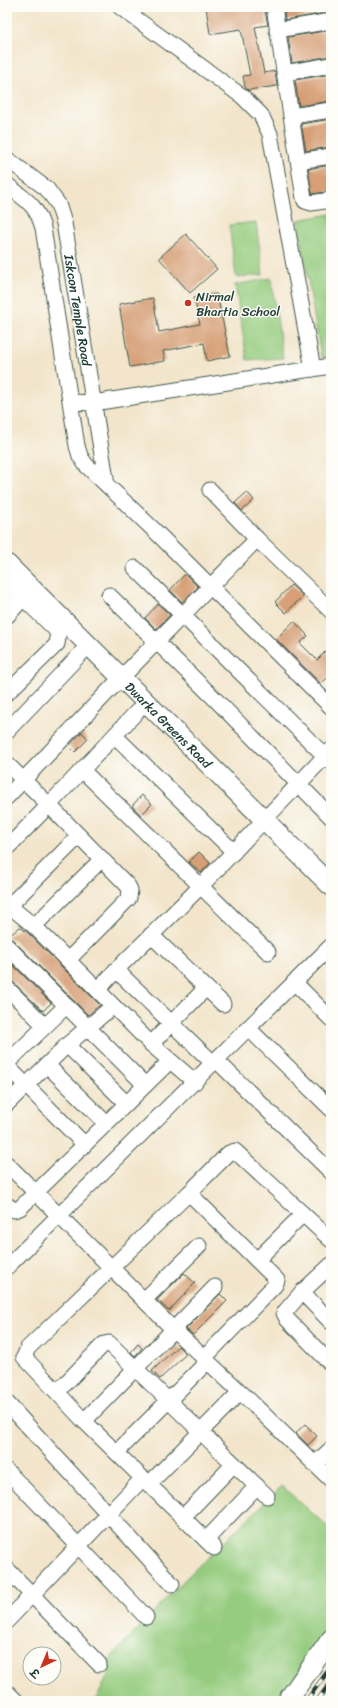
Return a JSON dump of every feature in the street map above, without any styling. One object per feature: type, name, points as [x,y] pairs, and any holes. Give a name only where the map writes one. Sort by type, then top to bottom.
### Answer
[{"type":"street","points":[[120,7],[243,97],[261,115],[270,134],[313,369]]},
{"type":"street","points":[[274,7],[305,201],[311,203],[331,200]]},
{"type":"street","points":[[277,30],[331,21]]},
{"type":"street","points":[[284,73],[331,65]]},
{"type":"street","points":[[291,116],[331,110]]},
{"type":"street","points":[[298,161],[331,156]]},
{"type":"street","name":"Iskcon Temple Road","points":[[7,159],[47,189],[58,204],[64,223],[107,485]]},
{"type":"street","name":"Iskcon Temple Road","points":[[7,185],[32,204],[39,214],[44,228],[70,402],[80,456],[86,465],[155,531],[331,707]]},
{"type":"street","points":[[70,402],[94,403],[331,366]]},
{"type":"street","points":[[210,490],[257,539],[331,611]]},
{"type":"street","points":[[7,797],[257,539]]},
{"type":"street","points":[[98,990],[116,970],[201,886],[298,784],[329,756],[135,568]]},
{"type":"street","points":[[7,693],[57,644],[58,637],[56,630],[23,598],[9,573]]},
{"type":"street","name":"Dwarka Greens Road","points":[[9,573],[146,702],[331,886]]},
{"type":"street","points":[[109,595],[331,817]]},
{"type":"street","points":[[7,616],[23,598]]},
{"type":"street","points":[[7,731],[88,646]]},
{"type":"street","points":[[7,848],[146,702]]},
{"type":"street","points":[[115,736],[234,852]]},
{"type":"street","points":[[7,764],[128,886],[131,894],[129,898],[68,960]]},
{"type":"street","points":[[82,770],[268,952]]},
{"type":"street","points":[[79,836],[8,905],[34,926],[151,1044],[195,1082]]},
{"type":"street","points":[[34,926],[102,859]]},
{"type":"street","points":[[151,935],[223,1004]]},
{"type":"street","points":[[7,946],[145,1085]]},
{"type":"street","points":[[7,1267],[294,982],[329,952]]},
{"type":"street","points":[[116,970],[331,1172]]},
{"type":"street","points":[[294,982],[331,1019]]},
{"type":"street","points":[[7,988],[45,1026]]},
{"type":"street","points":[[151,1044],[206,988]]},
{"type":"street","points":[[7,1063],[66,1006]]},
{"type":"street","points":[[7,1104],[67,1045],[113,1006]]},
{"type":"street","points":[[248,1028],[331,1109]]},
{"type":"street","points":[[67,1045],[126,1103]]},
{"type":"street","points":[[8,1207],[17,1210],[170,1061]]},
{"type":"street","points":[[47,1065],[106,1123]]},
{"type":"street","points":[[7,1066],[84,1144]]},
{"type":"street","points":[[57,1392],[106,1343],[112,1345],[168,1401],[262,1490],[210,1544],[84,1421],[26,1360],[24,1357],[25,1352],[189,1193],[229,1152],[235,1151],[331,1240]]},
{"type":"street","points":[[7,1164],[173,1329],[331,1480]]},
{"type":"street","points":[[117,1452],[168,1401],[276,1283],[275,1277],[189,1193]]},
{"type":"street","points":[[257,1260],[303,1214]]},
{"type":"street","points":[[144,1300],[199,1246]]},
{"type":"street","points":[[331,1265],[302,1292],[284,1313],[331,1364]]},
{"type":"street","points":[[84,1421],[215,1287]]},
{"type":"street","points":[[302,1292],[331,1322]]},
{"type":"street","points":[[7,1621],[33,1595],[108,1513],[201,1432],[240,1392]]},
{"type":"street","points":[[7,1403],[172,1584]]},
{"type":"street","points":[[315,1464],[331,1448]]},
{"type":"street","points":[[182,1517],[234,1464]]},
{"type":"street","points":[[7,1471],[146,1617]]},
{"type":"street","points":[[7,1569],[99,1664]]},
{"type":"street","points":[[287,1701],[331,1640]]},
{"type":"street","points":[[7,1692],[16,1701]]},
{"type":"street","points":[[328,1701],[331,1698]]},
{"type":"green space","points":[[331,214],[331,356],[321,357],[298,220]]},
{"type":"green space","points":[[256,222],[263,275],[236,277],[229,225]]},
{"type":"green space","points":[[271,278],[283,358],[247,360],[235,285]]},
{"type":"green space","points":[[282,1486],[331,1530],[331,1629],[279,1701],[95,1701],[111,1668],[97,1672],[182,1582]]},
{"type":"building","points":[[206,7],[264,7],[268,25],[255,27],[264,73],[275,71],[277,86],[248,90],[245,87],[243,76],[250,75],[241,29],[210,34]]},
{"type":"building","points":[[287,7],[331,7],[331,12],[285,20],[284,10],[288,9]]},
{"type":"building","points":[[331,30],[331,56],[292,63],[288,37]]},
{"type":"building","points":[[331,74],[331,101],[299,106],[295,80]]},
{"type":"building","points":[[331,119],[331,147],[306,151],[301,124]]},
{"type":"building","points":[[331,165],[331,191],[312,194],[308,169]]},
{"type":"building","points":[[186,234],[217,269],[190,293],[159,258]]},
{"type":"building","points":[[217,294],[230,356],[207,361],[204,343],[163,351],[165,361],[130,367],[119,304],[153,298],[159,332],[200,324],[194,298]]},
{"type":"building","points":[[247,492],[254,500],[242,511],[235,503]]},
{"type":"building","points":[[185,574],[198,587],[182,602],[170,590]]},
{"type":"building","points":[[291,585],[303,596],[286,613],[275,602]]},
{"type":"building","points":[[158,604],[170,615],[156,629],[145,618]]},
{"type":"building","points":[[294,621],[308,636],[300,643],[317,660],[326,651],[331,656],[331,674],[321,684],[276,639]]},
{"type":"building","points":[[82,732],[88,739],[75,752],[69,746]]},
{"type":"building","points":[[142,795],[152,804],[141,815],[132,806]]},
{"type":"building","points":[[199,852],[210,863],[201,873],[189,862]]},
{"type":"building","points":[[20,927],[28,933],[100,1005],[88,1015],[13,940],[8,937]]},
{"type":"building","points":[[7,959],[51,1003],[43,1011],[13,982],[7,979]]},
{"type":"building","points":[[184,1273],[195,1283],[169,1311],[157,1300]]},
{"type":"building","points":[[220,1294],[227,1301],[193,1335],[186,1329]]},
{"type":"building","points":[[138,1344],[142,1348],[135,1356],[131,1352]]},
{"type":"building","points":[[178,1346],[186,1354],[160,1379],[152,1371]]},
{"type":"building","points":[[305,1424],[317,1436],[308,1445],[296,1433]]},
{"type":"railway","points":[[306,1701],[331,1667]]},
{"type":"railway","points":[[317,1701],[331,1682]]},
{"type":"place","name":"Nirmal Bhartia School","points":[[188,303]]}]
